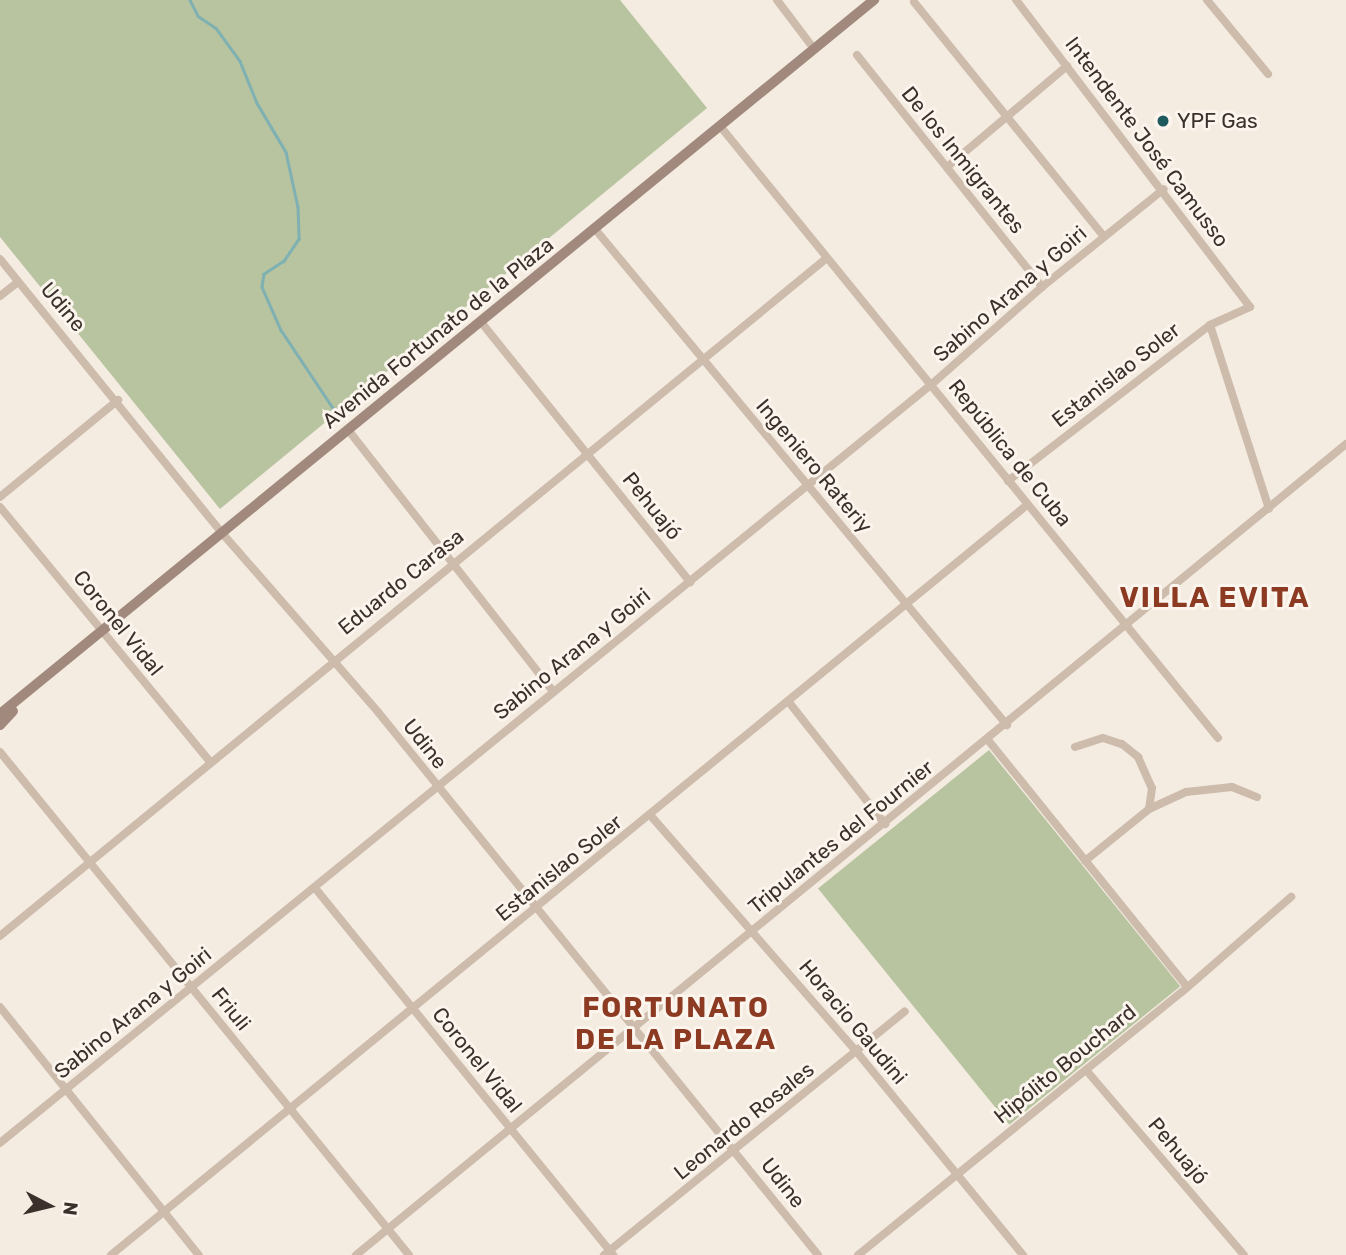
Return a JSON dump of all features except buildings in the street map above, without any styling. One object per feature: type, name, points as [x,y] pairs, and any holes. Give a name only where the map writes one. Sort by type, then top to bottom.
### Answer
[{"type":"main road","name":"Avenida Fortunato de la Plaza","points":[[0,725],[27,696],[102,631],[874,0]]},
{"type":"main road","name":"Avenida Fortunato de la Plaza","points":[[0,714],[27,696]]},
{"type":"street","points":[[777,0],[814,49]]},
{"type":"street","name":"Intendente José Camusso","points":[[1016,0],[1164,189],[1250,307]]},
{"type":"street","points":[[1207,0],[1268,74]]},
{"type":"street","points":[[914,2],[1104,237]]},
{"type":"street","name":"De los Inmigrantes","points":[[857,55],[1042,287]]},
{"type":"street","points":[[947,167],[1067,66]]},
{"type":"street","name":"República de Cuba","points":[[720,126],[1218,738]]},
{"type":"street","name":"Sabino Arana y Goiri","points":[[0,1143],[932,384],[1042,287],[1164,189]]},
{"type":"street","name":"Ingeniero Rateriy","points":[[595,229],[1007,724]]},
{"type":"street","name":"Udine","points":[[0,258],[118,400],[222,533],[437,788],[818,1255]]},
{"type":"street","name":"Eduardo Carasa","points":[[0,936],[702,357],[827,258]]},
{"type":"street","points":[[0,296],[19,282]]},
{"type":"street","name":"Estanislao Soler","points":[[1008,481],[1210,324],[1250,307]]},
{"type":"street","name":"Pehuajó","points":[[481,322],[690,582]]},
{"type":"street","points":[[1210,324],[1269,509]]},
{"type":"street","points":[[0,497],[118,400]]},
{"type":"street","points":[[349,430],[553,691]]},
{"type":"street","name":"Tripulantes del Fournier","points":[[356,1255],[1128,626],[1346,444]]},
{"type":"street","name":"Estanislao Soler","points":[[111,1255],[651,816],[904,603],[1027,506]]},
{"type":"street","name":"Coronel Vidal","points":[[0,507],[210,762]]},
{"type":"street","points":[[788,701],[885,824]]},
{"type":"street","points":[[1075,747],[1103,738],[1122,744],[1138,757],[1152,788],[1149,809]]},
{"type":"street","points":[[988,740],[1187,987]]},
{"type":"street","name":"Friuli","points":[[0,752],[88,865],[192,987],[409,1255]]},
{"type":"street","points":[[1085,861],[1149,809],[1204,788],[1243,789],[1257,797]]},
{"type":"street","name":"Horacio Gaudini","points":[[651,816],[856,1051],[1023,1255]]},
{"type":"street","name":"Coronel Vidal","points":[[314,888],[609,1253]]},
{"type":"street","name":"Hipólito Bouchard","points":[[858,1255],[1187,987],[1291,897]]},
{"type":"street","points":[[0,1007],[200,1255]]},
{"type":"street","name":"Leonardo Rosales","points":[[609,1253],[736,1152],[905,1011]]},
{"type":"street","name":"Pehuajó","points":[[1086,1070],[1244,1255]]},
{"type":"green space","points":[[0,0],[620,0],[707,108],[220,509],[0,237]]},
{"type":"green space","points":[[989,750],[1180,986],[1009,1125],[818,888]]},
{"type":"waterway","points":[[190,0],[198,16],[216,28],[240,61],[257,103],[286,152],[298,207],[299,239],[284,261],[264,274],[262,287],[281,330],[333,408]]},
{"type":"place","name":"YPF Gas","points":[[1163,121]]},
{"type":"district","name":"VILLA EVITA","points":[[1215,598]]},
{"type":"district","name":"FORTUNATO DE LA PLAZA","points":[[676,1024]]}]
